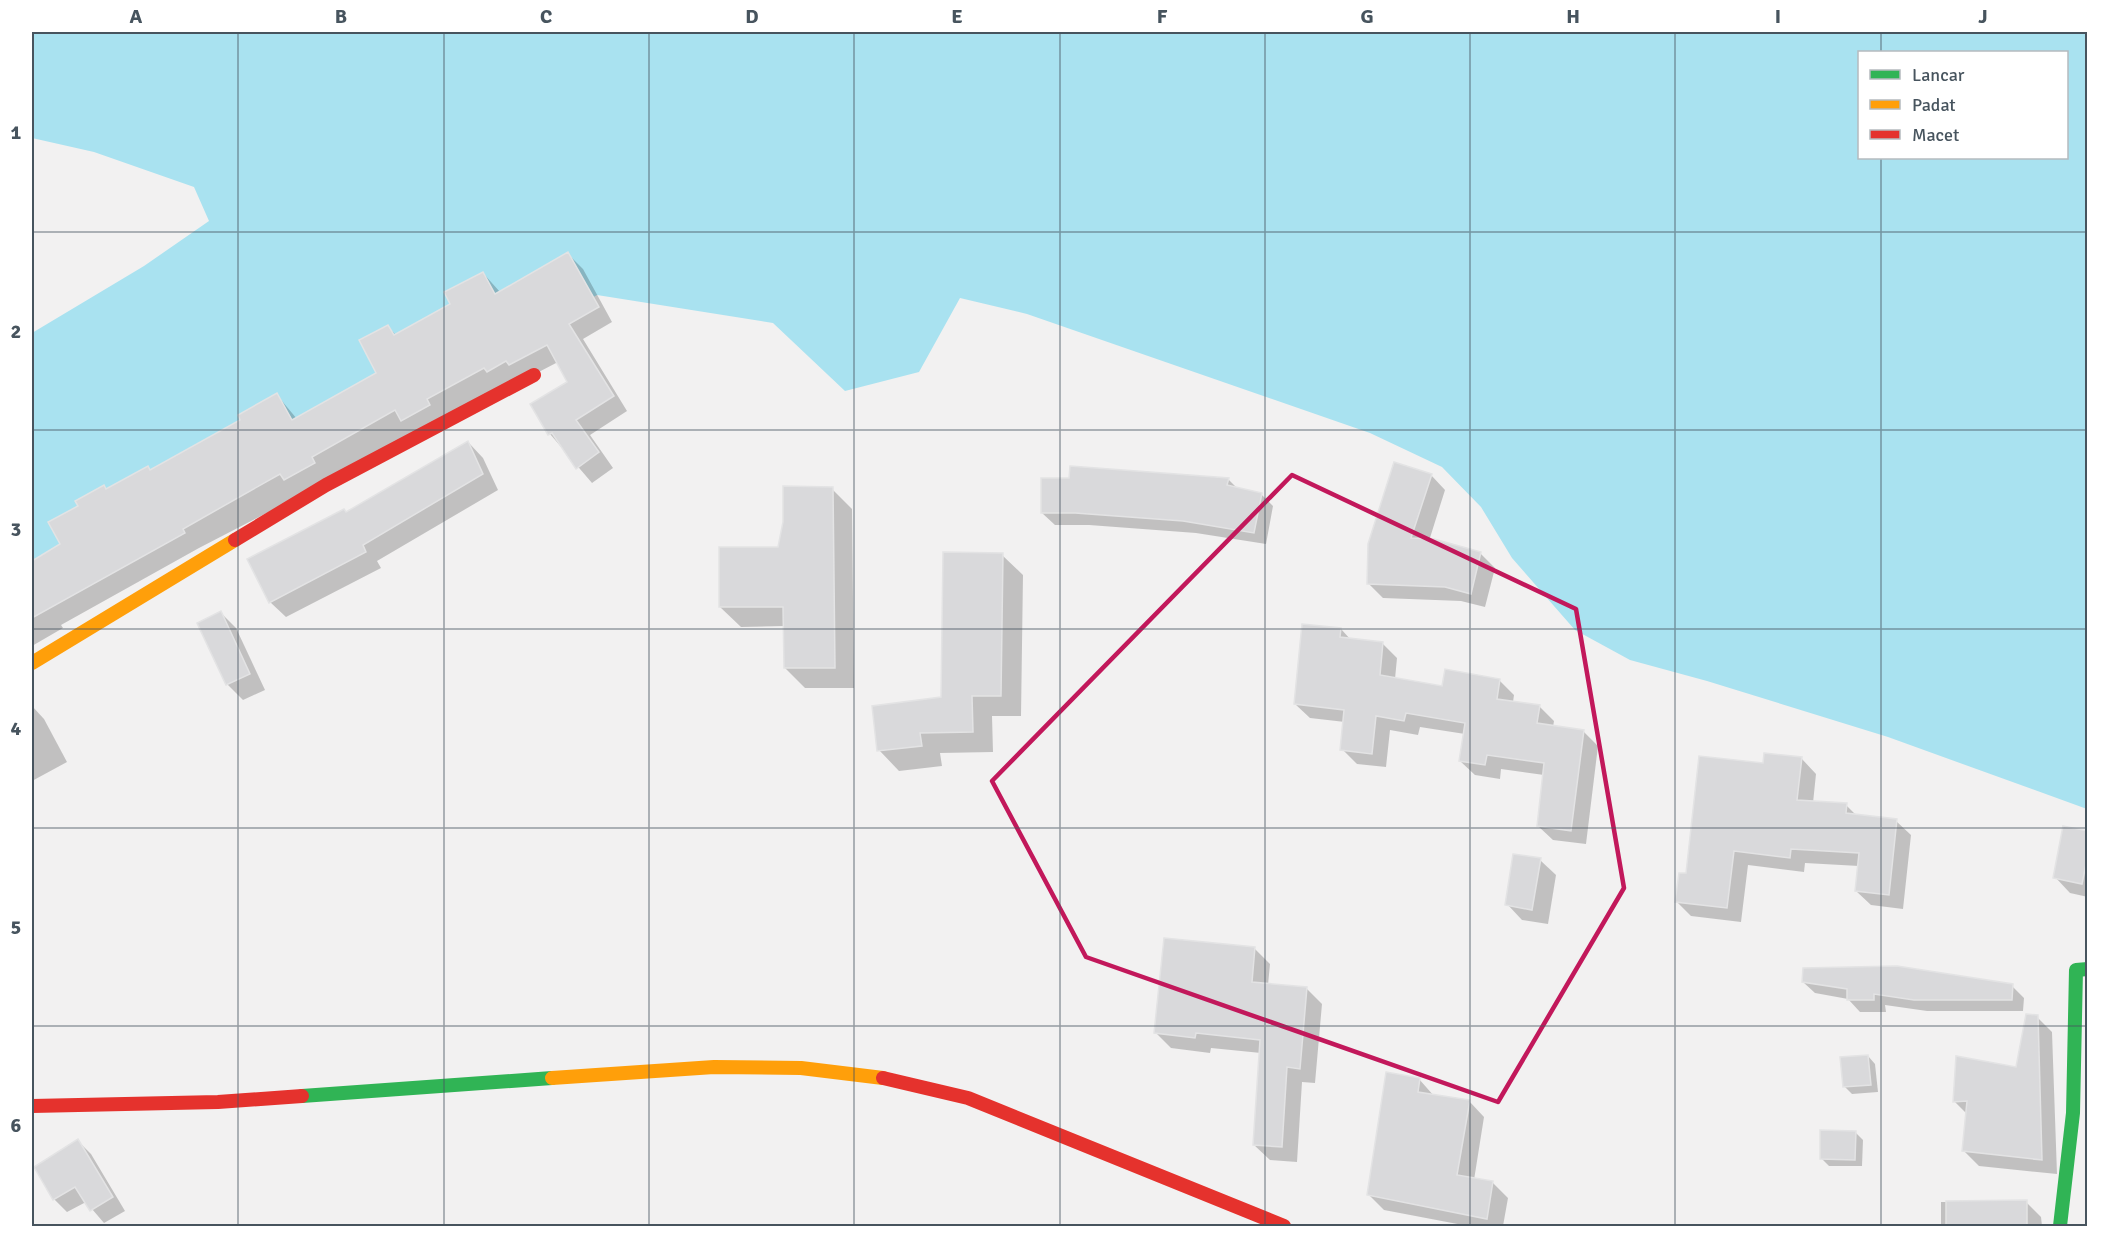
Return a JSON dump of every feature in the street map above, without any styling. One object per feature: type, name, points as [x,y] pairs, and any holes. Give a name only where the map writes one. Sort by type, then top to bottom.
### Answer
[{"type":"street","points":[[32,663],[326,484],[534,375]]},
{"type":"street","points":[[2060,1227],[2073,1113],[2076,970],[2088,969]]},
{"type":"street","points":[[32,1107],[218,1102],[714,1067],[801,1068],[868,1074],[968,1098],[1284,1227]]},
{"type":"highlighted area","points":[[1292,475],[1576,609],[1624,888],[1498,1102],[1086,957],[992,781]]},
{"type":"water","points":[[32,32],[2087,32],[2087,809],[1888,737],[1707,681],[1630,660],[1575,630],[1512,558],[1481,507],[1442,467],[1370,433],[1027,314],[960,298],[919,372],[845,391],[773,323],[597,295],[32,608],[32,333],[144,266],[209,221],[194,187],[94,152],[32,138]]},
{"type":"building","points":[[568,252],[599,307],[569,324],[614,396],[576,420],[599,452],[576,469],[552,433],[548,435],[530,404],[567,382],[547,345],[509,365],[506,361],[487,372],[484,368],[427,399],[430,405],[401,421],[395,410],[312,457],[315,463],[284,480],[280,474],[183,529],[185,533],[32,618],[32,561],[60,544],[48,522],[78,506],[75,501],[104,485],[106,489],[148,466],[150,470],[240,420],[238,415],[277,393],[292,420],[376,373],[359,340],[388,325],[394,335],[450,304],[444,292],[483,272],[495,294]]},
{"type":"building","points":[[468,441],[483,474],[363,545],[366,552],[269,603],[247,559],[344,509],[346,512]]},
{"type":"building","points":[[1394,462],[1432,474],[1411,538],[1434,539],[1481,552],[1471,594],[1445,587],[1367,584],[1368,544]]},
{"type":"building","points":[[1070,466],[1229,478],[1227,485],[1262,493],[1254,533],[1183,521],[1075,513],[1041,513],[1041,478],[1069,478]]},
{"type":"building","points":[[783,486],[833,487],[835,668],[784,668],[783,607],[719,607],[719,547],[778,547],[783,522]]},
{"type":"building","points":[[943,552],[1003,553],[1001,696],[972,696],[973,732],[920,733],[922,746],[877,751],[872,706],[941,697]]},
{"type":"building","points":[[221,611],[250,674],[226,685],[197,623]]},
{"type":"building","points":[[1302,624],[1341,628],[1340,637],[1383,642],[1380,675],[1442,686],[1445,669],[1500,679],[1497,699],[1540,705],[1537,723],[1584,730],[1571,831],[1537,826],[1544,763],[1487,755],[1485,765],[1459,761],[1465,723],[1406,713],[1404,721],[1376,716],[1372,754],[1340,750],[1344,710],[1294,704]]},
{"type":"building","points":[[1764,753],[1802,757],[1797,800],[1847,803],[1846,813],[1897,819],[1889,895],[1855,891],[1859,853],[1791,849],[1790,858],[1734,851],[1727,908],[1675,902],[1679,873],[1686,873],[1699,756],[1763,763]]},
{"type":"building","points":[[2063,826],[2088,831],[2088,855],[2082,884],[2053,878]]},
{"type":"building","points":[[1513,854],[1541,858],[1532,910],[1505,905]]},
{"type":"building","points":[[1164,938],[1255,947],[1252,982],[1307,987],[1300,1069],[1287,1067],[1282,1147],[1253,1145],[1260,1040],[1196,1033],[1195,1038],[1154,1033]]},
{"type":"building","points":[[1897,966],[2013,984],[2012,1000],[1914,1000],[1874,994],[1874,1000],[1847,1000],[1847,989],[1802,982],[1803,968]]},
{"type":"building","points":[[2026,1014],[2038,1015],[2042,1160],[1962,1151],[1967,1101],[1953,1102],[1956,1056],[2016,1067]]},
{"type":"building","points":[[1868,1055],[1871,1085],[1843,1087],[1840,1057]]},
{"type":"building","points":[[1386,1072],[1420,1078],[1418,1092],[1470,1100],[1457,1175],[1493,1181],[1487,1219],[1367,1195]]},
{"type":"building","points":[[1820,1130],[1856,1131],[1855,1160],[1820,1159]]},
{"type":"building","points":[[78,1139],[113,1197],[90,1211],[75,1187],[53,1200],[34,1167]]},
{"type":"building","points":[[2027,1200],[2027,1227],[1946,1227],[1946,1201]]},
{"type":"traffic: fast","points":[[2060,1226],[2073,1113],[2076,970],[2088,969]]},
{"type":"traffic: fast","points":[[302,1096],[552,1078]]},
{"type":"traffic: slow","points":[[32,663],[235,540]]},
{"type":"traffic: slow","points":[[552,1078],[714,1067],[801,1068],[883,1078]]},
{"type":"traffic: jam","points":[[235,540],[326,485],[534,375]]},
{"type":"traffic: jam","points":[[883,1078],[968,1098],[1284,1226]]},
{"type":"traffic: jam","points":[[32,1106],[218,1102],[302,1096]]}]
